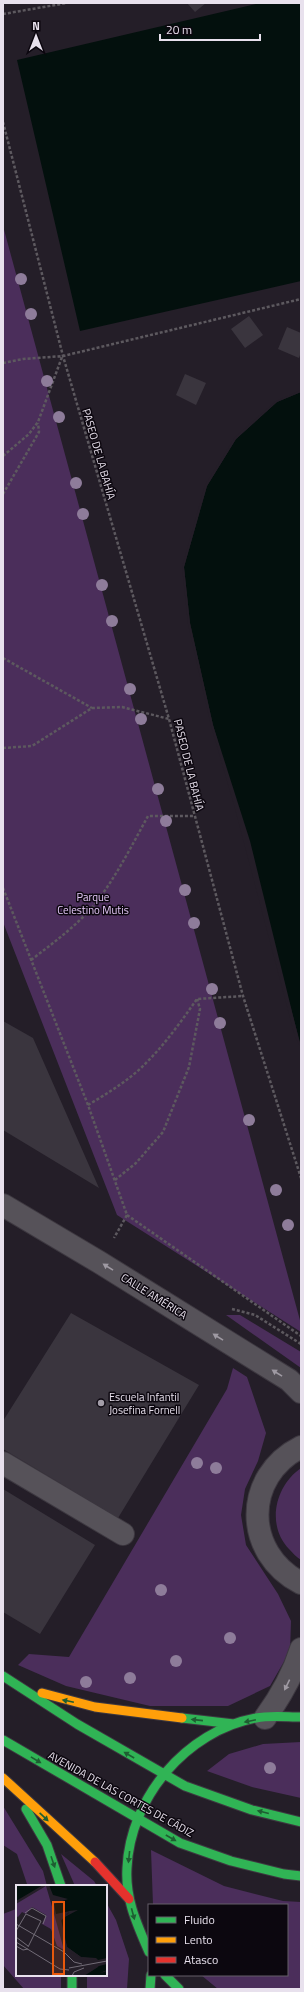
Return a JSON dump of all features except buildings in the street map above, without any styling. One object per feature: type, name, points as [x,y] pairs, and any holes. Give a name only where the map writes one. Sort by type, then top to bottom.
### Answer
[{"type":"main road","points":[[3,1676],[76,1724],[185,1786],[252,1810],[301,1822]]},
{"type":"main road","points":[[20,1686],[60,1699],[95,1707],[236,1724]]},
{"type":"main road","points":[[148,1950],[137,1930],[129,1899],[128,1856],[137,1819],[150,1791],[163,1774],[188,1748],[208,1736],[236,1724],[265,1718],[301,1717]]},
{"type":"main road","name":"AVENIDA DE LAS CORTES DE CÁDIZ","points":[[3,1740],[180,1843],[200,1851],[262,1869],[301,1876]]},
{"type":"main road","points":[[3,1778],[101,1868],[129,1899]]},
{"type":"main road","points":[[16,1791],[46,1845],[61,1885]]},
{"type":"main road","points":[[72,1976],[72,1989]]},
{"type":"main road","points":[[150,1989],[151,1976]]},
{"type":"main road","points":[[166,1976],[179,1989]]},
{"type":"street","name":"CALLE AMÉRICA","points":[[3,1205],[99,1262],[289,1380],[301,1392]]},
{"type":"street","points":[[300,1585],[279,1568],[265,1549],[258,1526],[258,1502],[266,1479],[281,1459],[301,1447]]},
{"type":"street","points":[[3,1463],[123,1534]]},
{"type":"street","points":[[265,1718],[282,1694],[296,1666],[301,1649]]},
{"type":"path","points":[[3,14],[67,3]]},
{"type":"path","name":"PASEO DE LA BAHÍA","points":[[3,122],[63,356],[169,719],[193,816],[243,996],[301,1178]]},
{"type":"path","points":[[3,363],[23,359],[63,356],[301,299]]},
{"type":"path","points":[[3,456],[29,434],[38,422],[63,356]]},
{"type":"path","points":[[3,494],[39,432],[38,422]]},
{"type":"path","points":[[3,658],[92,708]]},
{"type":"path","points":[[3,748],[32,746],[92,708],[122,707],[169,719]]},
{"type":"path","points":[[31,960],[65,935],[90,909],[122,864],[148,816],[193,816]]},
{"type":"path","points":[[3,888],[88,1106],[127,1215],[301,1336]]},
{"type":"path","points":[[197,999],[243,996]]},
{"type":"path","points":[[88,1106],[111,1091],[147,1062],[183,1019],[197,999]]},
{"type":"path","points":[[115,1180],[136,1163],[163,1132],[189,1067],[200,1009],[197,999]]},
{"type":"path","points":[[99,1262],[127,1215]]},
{"type":"green space","name":"Parque Celestino Mutis","points":[[3,226],[301,1324],[301,1332],[117,1215],[3,922]]},
{"type":"green space","points":[[226,1315],[240,1315],[301,1352],[301,1368]]},
{"type":"green space","points":[[233,1368],[247,1377],[266,1433],[258,1461],[245,1489],[241,1515],[246,1545],[278,1594],[291,1621],[290,1651],[270,1686],[228,1706],[150,1706],[66,1686],[18,1665],[29,1654],[69,1657],[227,1389]]},
{"type":"green space","points":[[301,1468],[301,1560],[289,1549],[282,1539],[276,1518],[280,1495],[285,1485]]},
{"type":"green space","points":[[301,1742],[301,1798],[252,1787],[207,1771],[229,1754],[263,1744]]},
{"type":"green space","points":[[3,1806],[43,1871],[47,1885],[26,1885],[17,1854],[3,1845]]},
{"type":"green space","points":[[151,1850],[224,1886],[283,1901],[301,1902],[301,1989],[218,1989],[202,1976],[288,1976],[288,1904],[153,1904]]},
{"type":"green space","points":[[61,1854],[94,1881],[96,1885],[75,1885]]},
{"type":"green space","points":[[107,1904],[116,1920],[129,1959],[127,1989],[87,1989],[87,1976],[107,1976]]},
{"type":"green space","points":[[16,1909],[16,1976],[61,1976],[61,1989],[24,1989],[3,1965],[3,1914]]},
{"type":"shaded area","points":[[260,3],[301,3],[301,281],[80,331],[17,60]]},
{"type":"shaded area","points":[[301,392],[301,1046],[213,725],[190,623],[184,567],[207,486],[236,439],[277,402]]},
{"type":"pier","points":[[301,390],[301,392],[277,402],[236,439],[207,486],[184,567],[190,623],[213,725],[250,841],[301,1048],[295,1037],[234,805],[211,726],[188,624],[182,567],[205,485],[235,437],[276,401]]},
{"type":"traffic: fast","points":[[3,1676],[77,1724],[185,1786],[252,1810],[301,1822]]},
{"type":"traffic: fast","points":[[148,1950],[130,1901],[127,1868],[131,1842],[139,1817],[151,1793],[166,1772],[185,1753],[207,1737],[230,1725],[261,1717],[301,1717]]},
{"type":"traffic: fast","points":[[182,1718],[234,1724]]},
{"type":"traffic: fast","points":[[3,1740],[180,1843],[231,1861],[284,1874],[301,1876]]},
{"type":"traffic: fast","points":[[26,1809],[47,1845],[61,1885]]},
{"type":"traffic: fast","points":[[72,1976],[72,1989]]},
{"type":"traffic: fast","points":[[150,1989],[151,1976]]},
{"type":"traffic: fast","points":[[166,1976],[179,1989]]},
{"type":"traffic: slow","points":[[42,1693],[95,1707],[182,1718]]},
{"type":"traffic: slow","points":[[3,1778],[95,1862]]},
{"type":"traffic: jam","points":[[95,1862],[129,1899]]},
{"type":"place","name":"Escuela Infantil Josefina Fornell","points":[[101,1403]]}]
